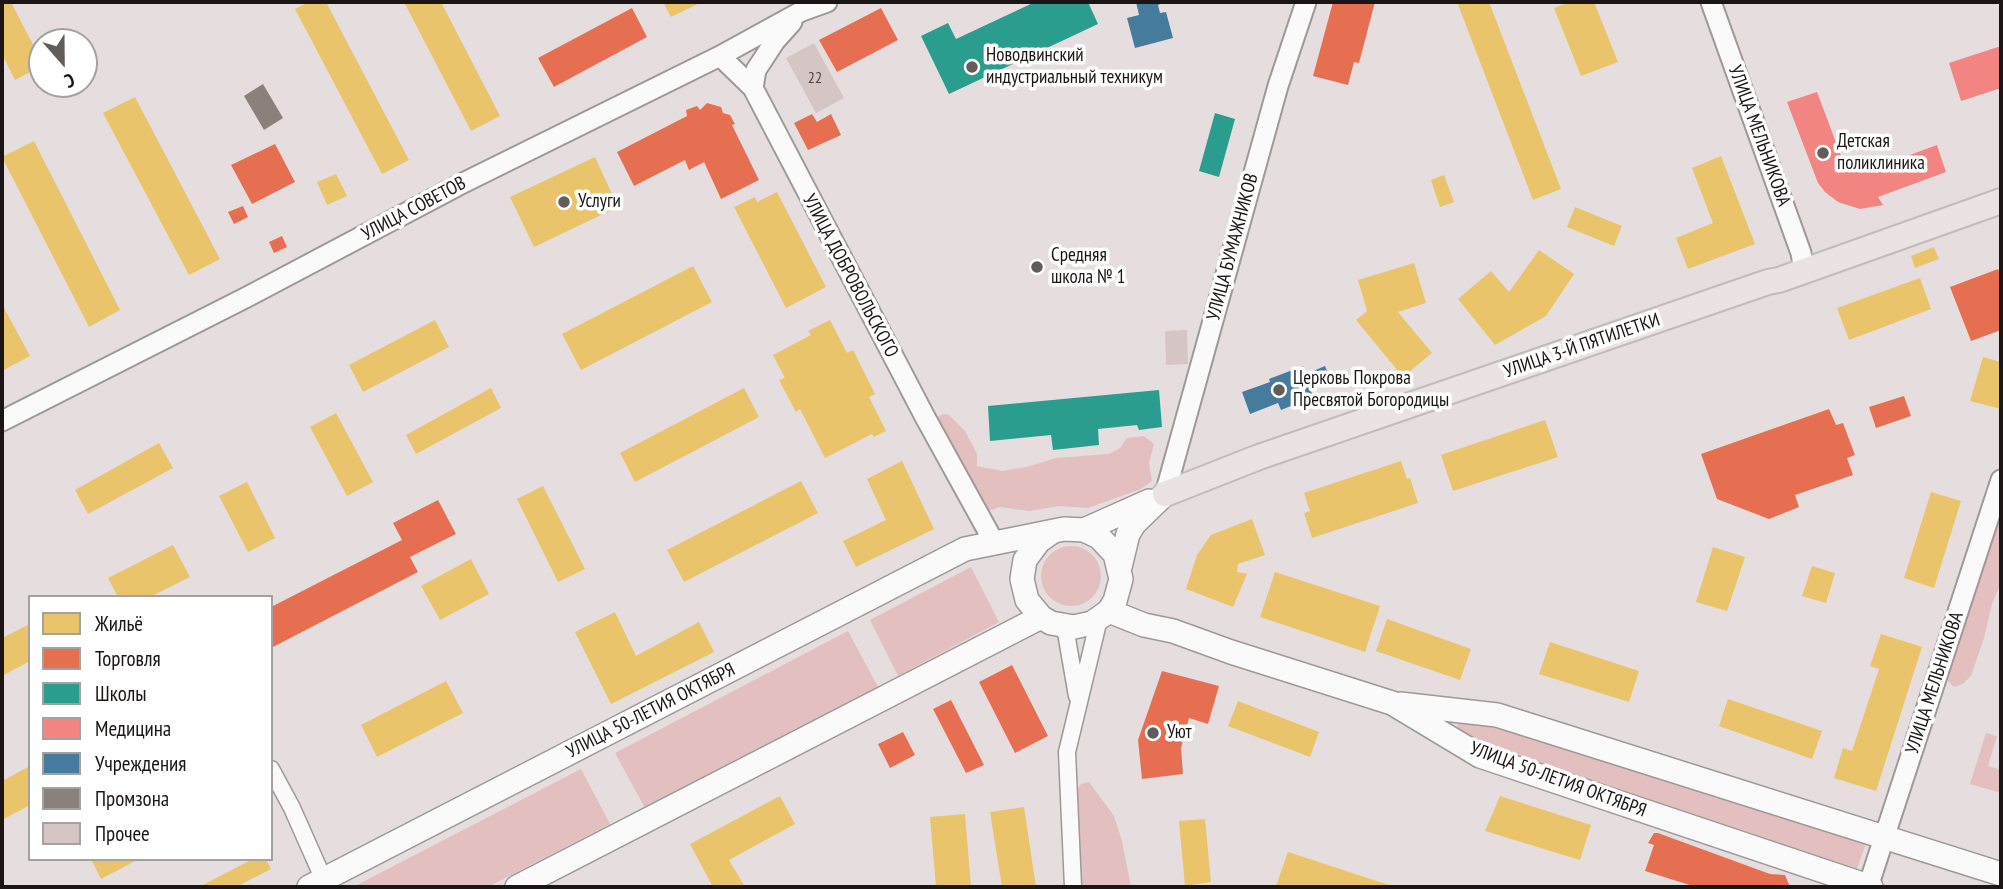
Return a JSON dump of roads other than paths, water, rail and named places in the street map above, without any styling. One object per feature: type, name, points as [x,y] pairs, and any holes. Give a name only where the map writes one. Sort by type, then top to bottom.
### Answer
[{"type":"main road","name":"УЛИЦА 3-Й ПЯТИЛЕТКИ","points":[[1165,494],[1259,457],[2000,205]]},
{"type":"main road","points":[[1024,592],[1022,579],[1025,560],[1039,541],[1052,532],[1063,529],[1084,530],[1165,494]]},
{"type":"main road","points":[[995,544],[1032,608],[1041,617],[1065,627],[1084,626],[1112,597],[1128,534],[1134,524],[1165,494]]},
{"type":"main road","points":[[1084,530],[1107,543],[1115,554],[1112,597]]},
{"type":"main road","name":"УЛИЦА 50-ЛЕТИЯ ОКТЯБРЯ","points":[[320,885],[965,549],[1052,532]]},
{"type":"main road","name":"УЛИЦА 50-ЛЕТИЯ ОКТЯБРЯ","points":[[1112,597],[1144,625],[1172,631],[1392,703],[1480,756],[1870,887]]},
{"type":"main road","points":[[517,887],[1041,617]]},
{"type":"main road","points":[[1392,703],[1497,715],[2001,874]]},
{"type":"street","name":"УЛИЦА СОВЕТОВ","points":[[2,421],[247,297],[459,185],[720,56],[799,6],[827,2]]},
{"type":"street","name":"УЛИЦА БУМАЖНИКОВ","points":[[1165,494],[1278,86],[1306,2]]},
{"type":"street","name":"УЛИЦА МЕЛЬНИКОВА","points":[[1712,2],[1801,253],[1804,270]]},
{"type":"street","points":[[753,88],[756,71],[799,6]]},
{"type":"street","name":"УЛИЦА ДОБРОВОЛЬСКОГО","points":[[720,56],[753,88],[925,417],[995,544]]},
{"type":"street","name":"УЛИЦА МЕЛЬНИКОВА","points":[[1870,887],[2001,480]]},
{"type":"street","points":[[1073,887],[1067,752],[1112,597]]},
{"type":"street","points":[[1065,627],[1079,705]]},
{"type":"street","points":[[273,773],[292,808],[320,885]]},
{"type":"place","name":"Новодвинский индустриальный техникум","points":[[972,67]]},
{"type":"place","name":"Детская поликлиника","points":[[1823,153]]},
{"type":"place","name":"Услуги","points":[[564,202]]},
{"type":"place","name":"Средняя школа № 1","points":[[1037,267]]},
{"type":"place","name":"Церковь Покрова Пресвятой Богородицы","points":[[1279,390]]},
{"type":"place","name":"Уют","points":[[1153,733]]}]
